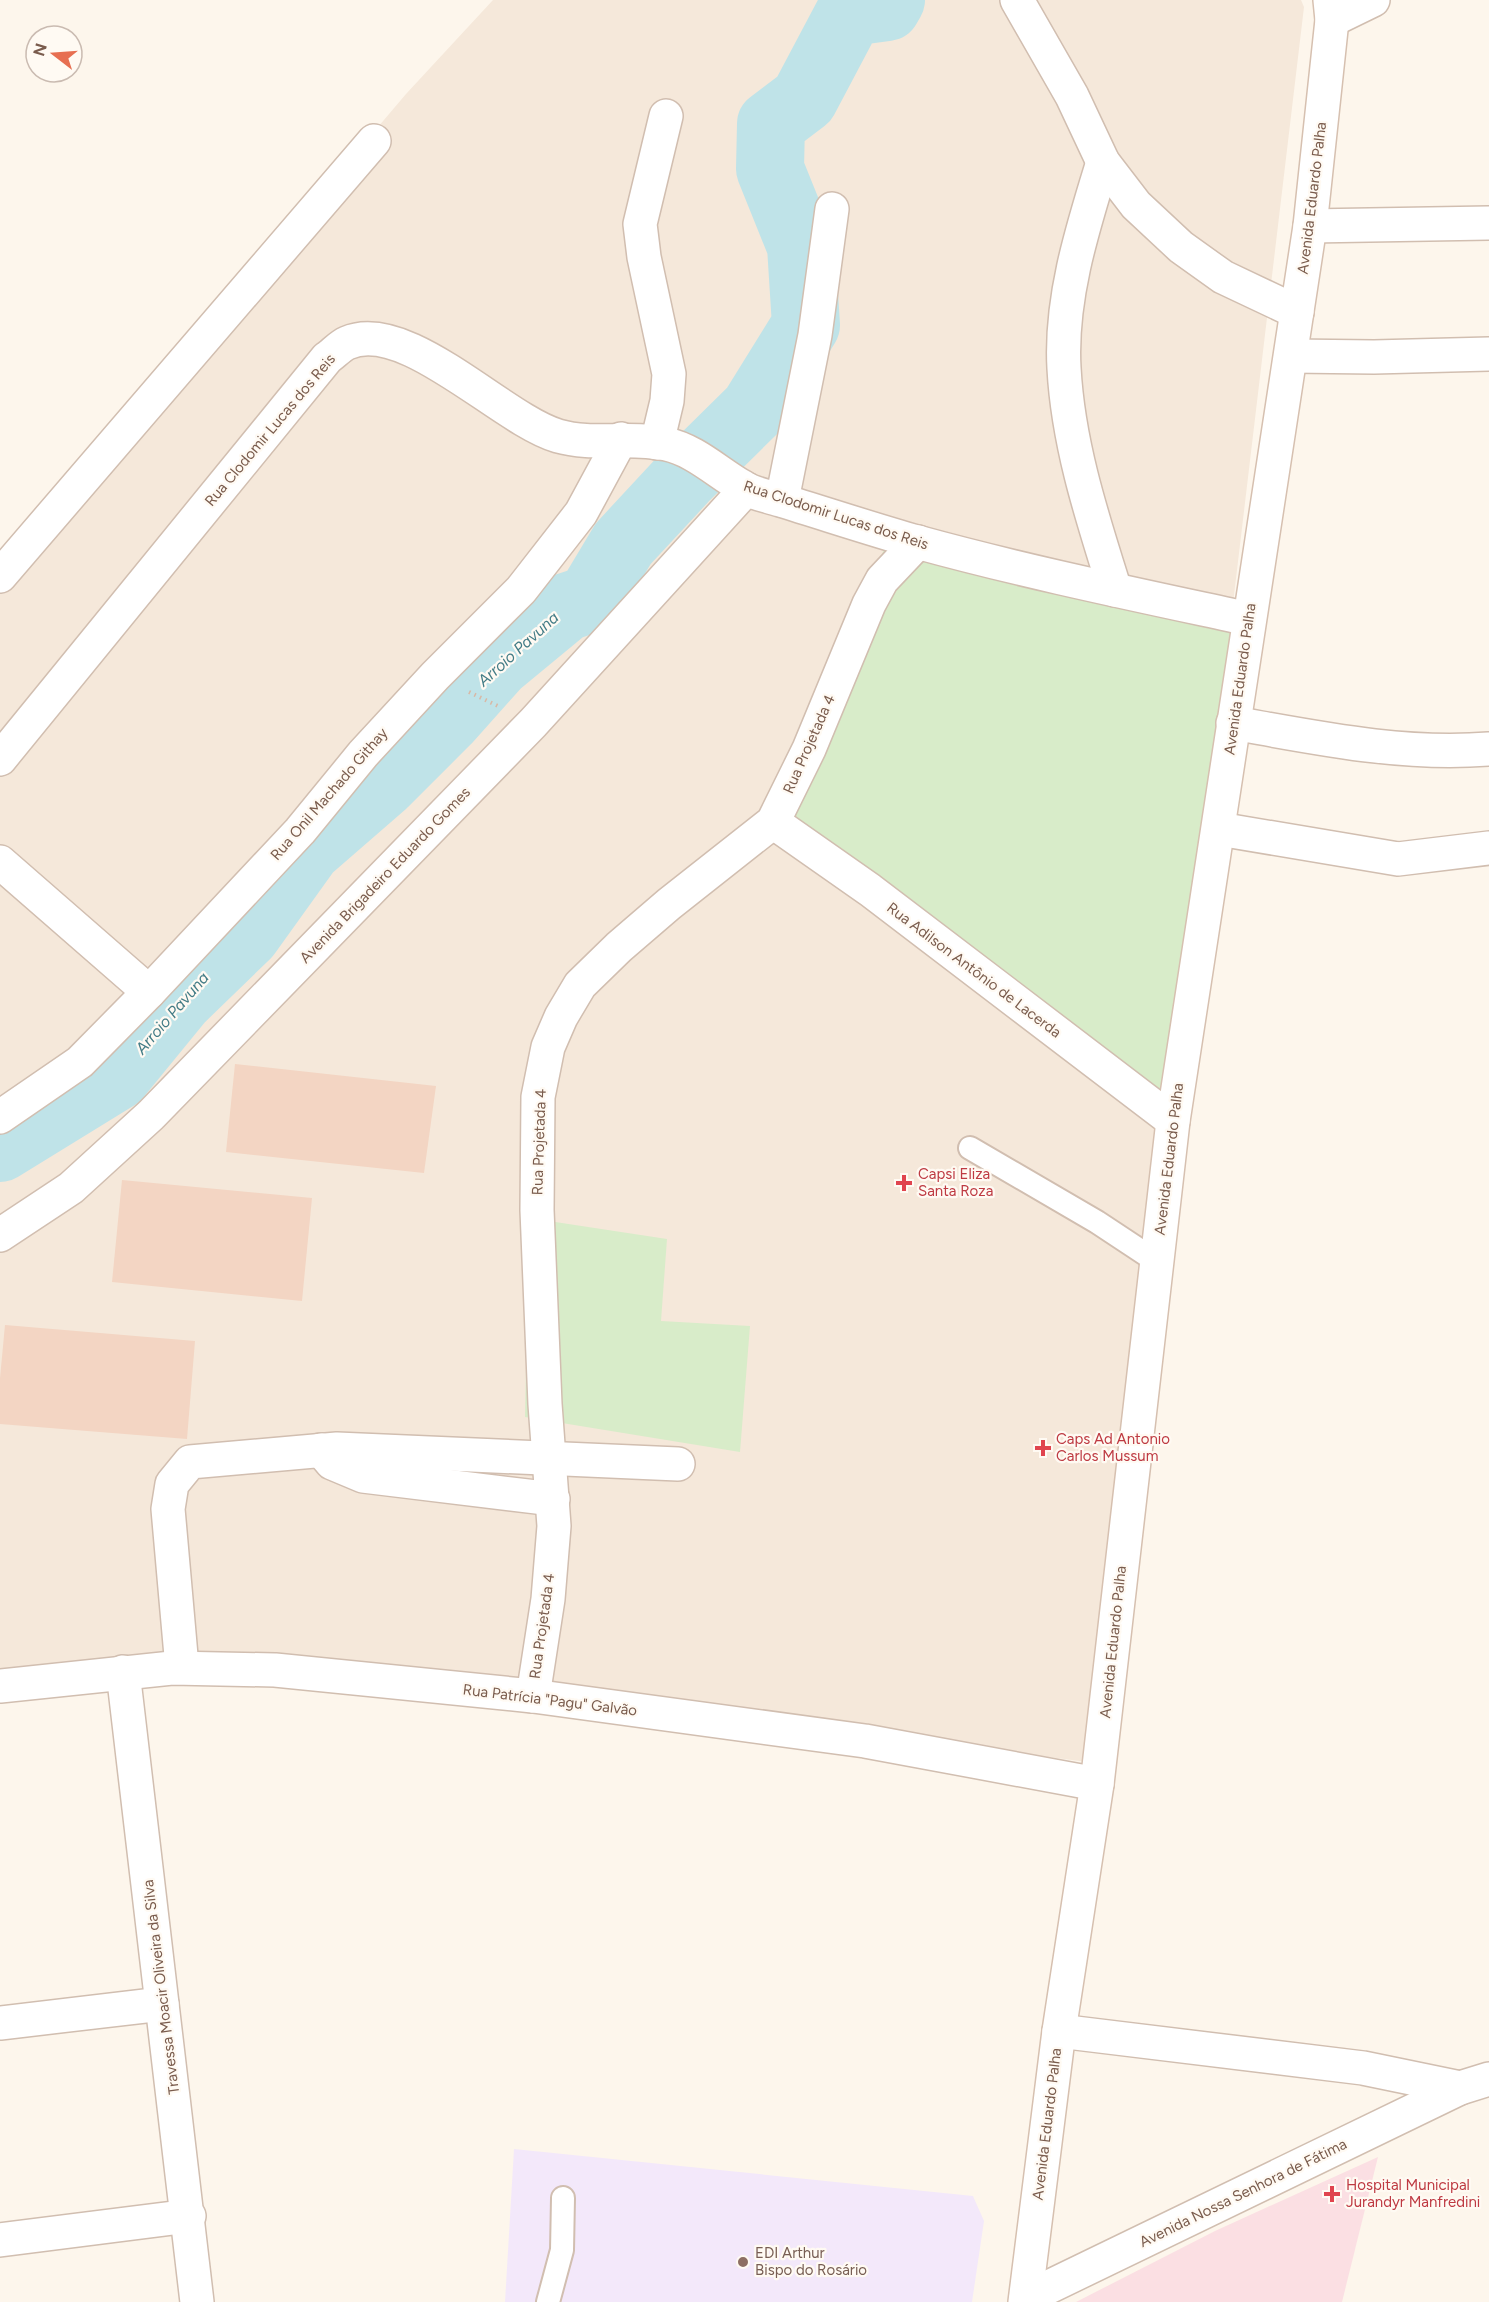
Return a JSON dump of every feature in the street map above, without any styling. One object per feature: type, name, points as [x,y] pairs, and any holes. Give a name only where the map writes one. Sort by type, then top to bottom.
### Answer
[{"type":"street","points":[[1017,0],[1072,96],[1103,162],[1136,205],[1181,247],[1223,277],[1298,312]]},
{"type":"street","points":[[1331,10],[1374,0]]},
{"type":"street","name":"Avenida Eduardo Palha","points":[[1026,2300],[1059,2031],[1097,1784],[1173,1121],[1298,312],[1310,226],[1331,10]]},
{"type":"street","points":[[662,443],[669,374],[644,257],[640,224],[666,116]]},
{"type":"street","points":[[0,576],[374,141]]},
{"type":"street","points":[[1103,162],[1087,212],[1066,312],[1064,367],[1083,487],[1115,590]]},
{"type":"street","points":[[782,500],[815,335],[832,209]]},
{"type":"street","points":[[1310,226],[1489,223]]},
{"type":"street","name":"Rua Clodomir Lucas dos Reis","points":[[0,759],[327,358],[346,343],[386,341],[418,352],[528,423],[558,435],[585,441],[621,439],[662,443],[691,453],[734,482],[782,500],[918,542],[1115,590],[1249,619]]},
{"type":"street","points":[[1291,356],[1374,357],[1489,354]]},
{"type":"street","name":"Rua Onil Machado Githay","points":[[0,1117],[80,1062],[300,831],[363,754],[435,676],[521,590],[581,513],[621,439]]},
{"type":"street","name":"Avenida Brigadeiro Eduardo Gomes","points":[[0,1235],[71,1188],[151,1115],[533,723],[734,482]]},
{"type":"street","name":"Rua Projetada 4","points":[[533,1696],[548,1599],[554,1526],[537,1210],[538,1097],[548,1047],[580,985],[660,912],[773,822],[809,749],[873,596],[894,564],[918,542]]},
{"type":"street","points":[[1233,723],[1377,747],[1452,752],[1489,749]]},
{"type":"street","name":"Rua Adilson Antônio de Lacerda","points":[[773,822],[870,890],[1173,1121]]},
{"type":"street","points":[[1219,829],[1398,859],[1489,848]]},
{"type":"street","points":[[0,862],[149,992]]},
{"type":"street","points":[[321,1450],[332,1463],[363,1476],[553,1499]]},
{"type":"street","points":[[182,1667],[168,1509],[172,1484],[190,1462],[321,1450],[678,1464]]},
{"type":"street","name":"Rua Patrícia \"Pagu\" Galvão","points":[[0,1686],[182,1667],[275,1670],[533,1696],[865,1741],[1097,1784]]},
{"type":"street","name":"Travessa Moacir Oliveira da Silva","points":[[123,1672],[189,2216],[197,2302]]},
{"type":"street","points":[[0,2023],[162,2004]]},
{"type":"street","name":"Avenida Nossa Senhora de Fátima","points":[[1059,2031],[1475,2084]]},
{"type":"street","name":"Avenida Nossa Senhora de Fátima","points":[[1026,2300],[1475,2084]]},
{"type":"street","points":[[0,2240],[189,2216]]},
{"type":"lane","points":[[970,1148],[1097,1222],[1156,1262]]},
{"type":"lane","points":[[548,2302],[562,2250],[563,2198]]},
{"type":"path","points":[[461,688],[508,711]]},
{"type":"shaded area","points":[[493,0],[1301,0],[1304,7],[1095,1763],[266,1655],[0,1670],[0,572],[406,94]]},
{"type":"shaded area","name":"EDI Arthur Bispo do Rosário","points":[[514,2149],[973,2196],[984,2221],[972,2302],[505,2302]]},
{"type":"shaded area","name":"Hospital Municipal Jurandyr Manfredini","points":[[1378,2157],[1342,2302],[1076,2302],[1215,2231]]},
{"type":"green space","points":[[889,537],[1232,628],[1161,1095],[773,822]]},
{"type":"green space","points":[[529,1218],[667,1239],[661,1321],[750,1326],[740,1452],[525,1417]]},
{"type":"building","points":[[235,1064],[436,1086],[424,1173],[226,1152]]},
{"type":"building","points":[[122,1180],[312,1198],[302,1301],[112,1282]]},
{"type":"building","points":[[5,1325],[195,1341],[187,1439],[0,1424],[0,1378]]},
{"type":"waterway","points":[[849,0],[850,12]]},
{"type":"waterway","name":"Arroio Pavuna","points":[[0,1148],[117,1076],[180,999],[247,934],[308,849],[384,783],[447,720],[497,664],[566,607],[590,599],[623,544],[686,476],[754,409],[806,325],[801,246],[770,169],[771,124],[804,99],[850,12],[887,7],[891,0]]},
{"type":"place","name":"Capsi Eliza Santa Roza","points":[[904,1183]]},
{"type":"place","name":"Caps Ad Antonio Carlos Mussum","points":[[1043,1448]]},
{"type":"place","name":"Hospital Municipal Jurandyr Manfredini","points":[[1332,2194]]},
{"type":"place","name":"EDI Arthur Bispo do Rosário","points":[[743,2262]]}]
